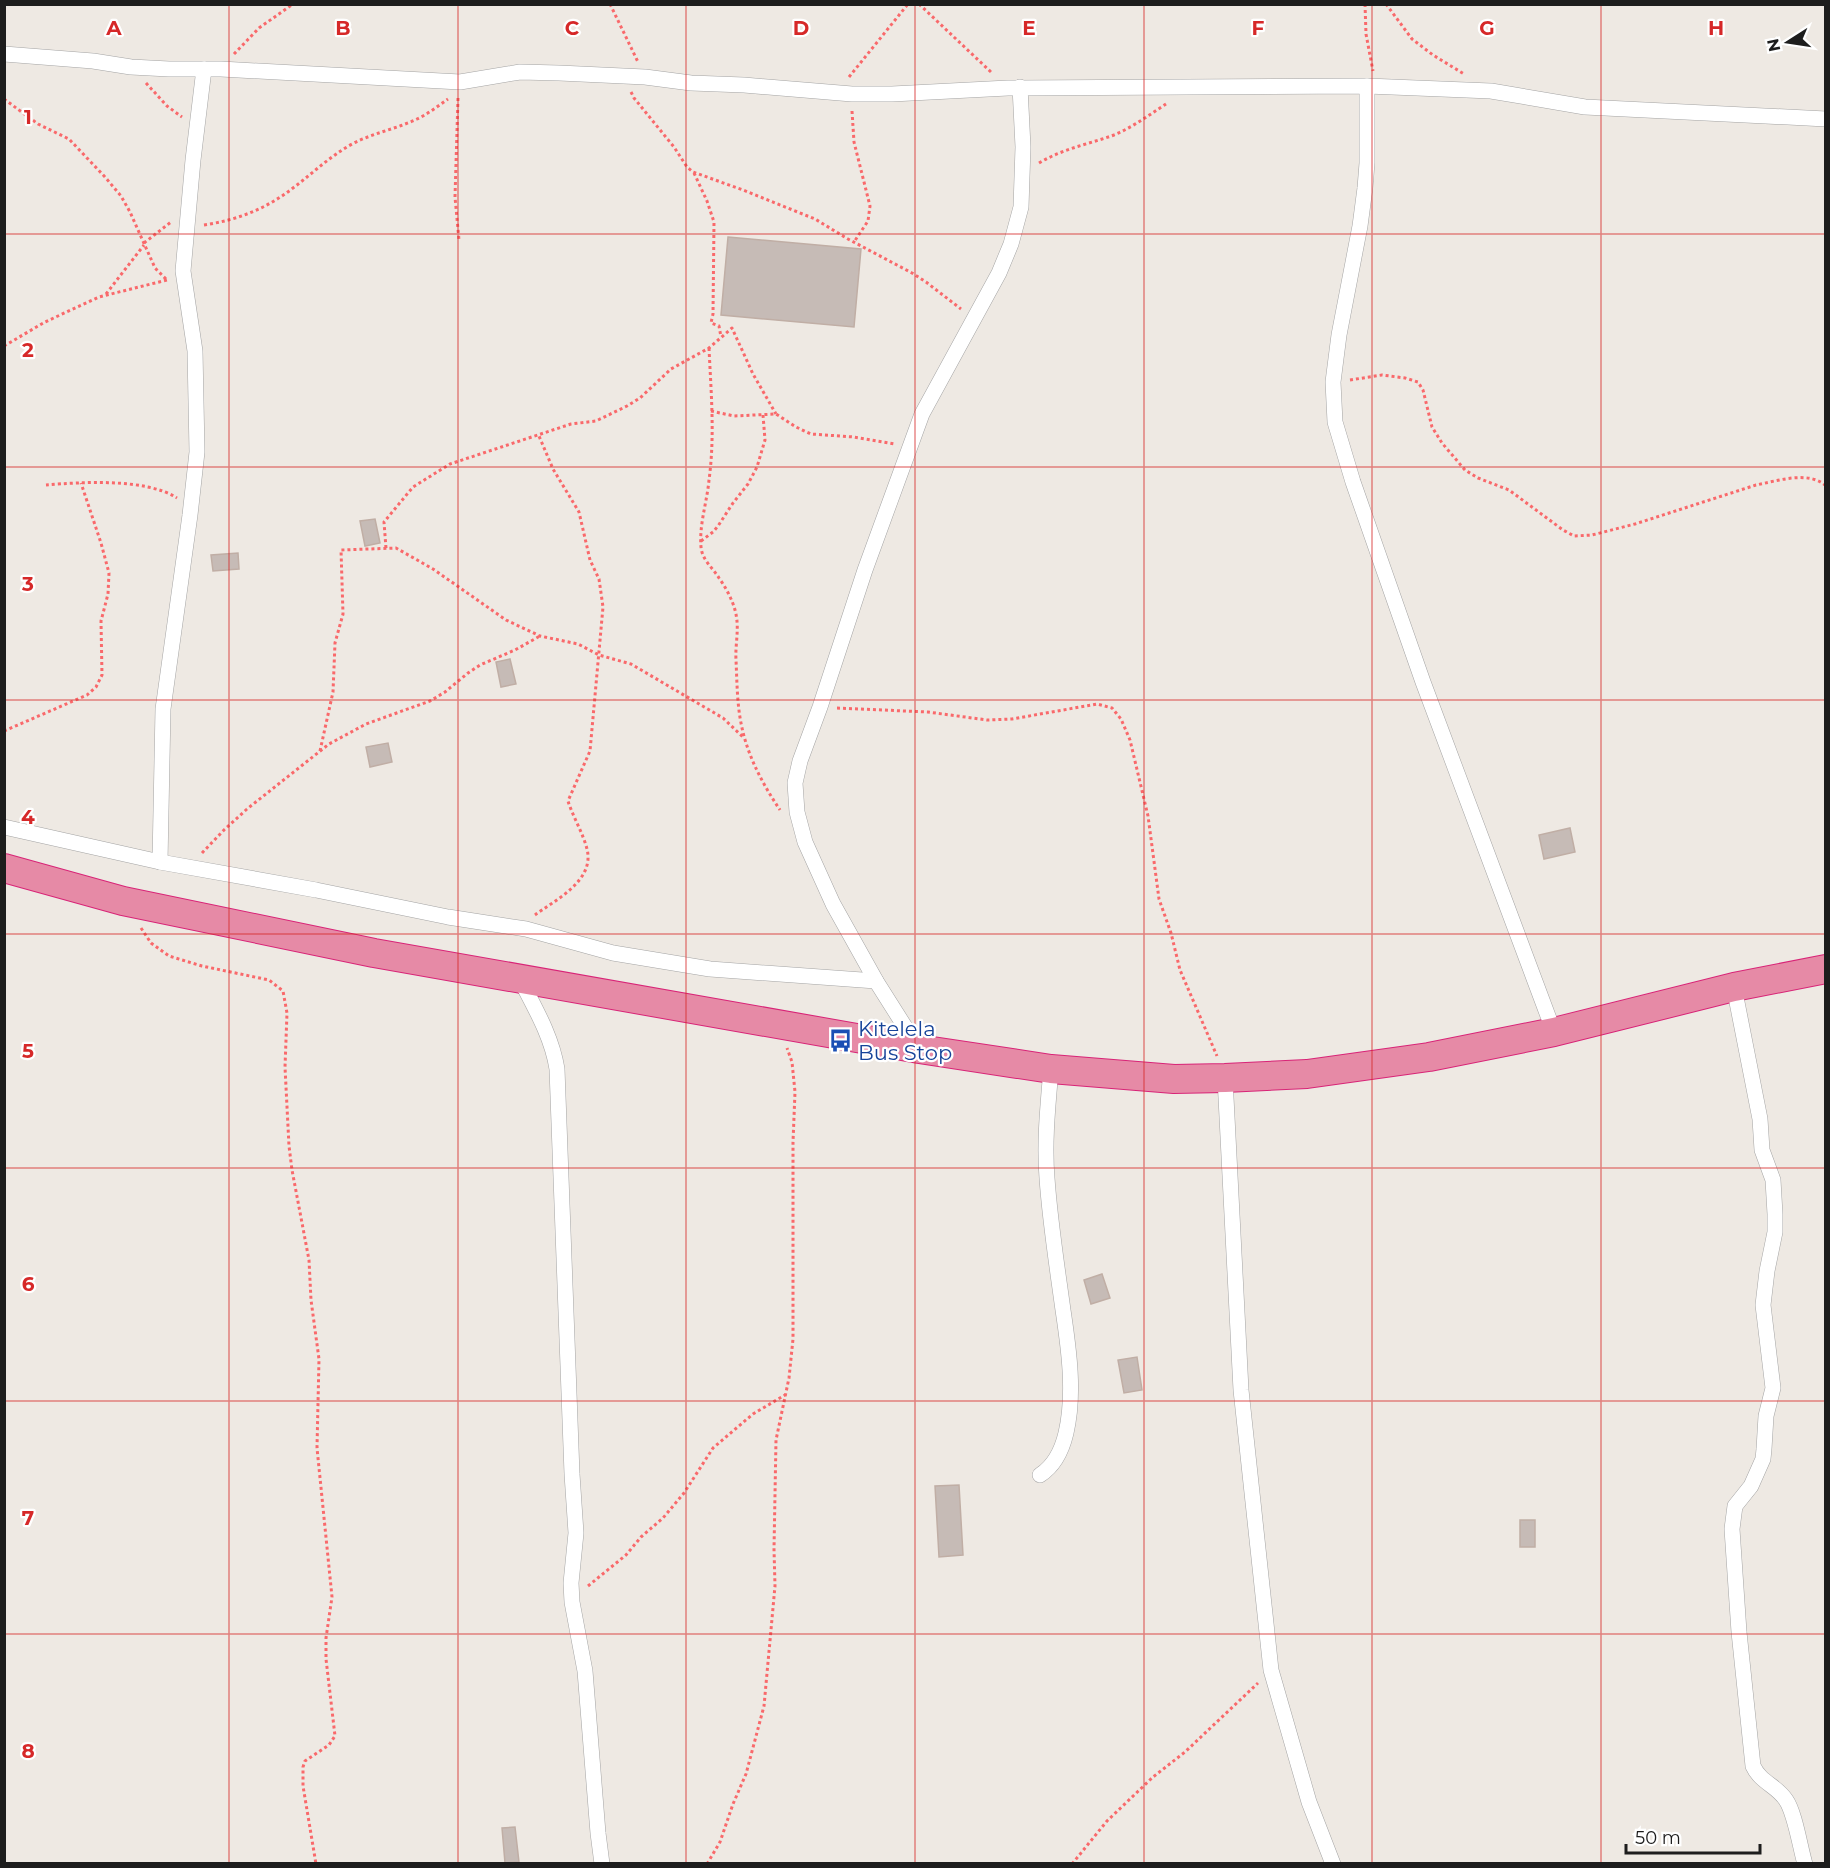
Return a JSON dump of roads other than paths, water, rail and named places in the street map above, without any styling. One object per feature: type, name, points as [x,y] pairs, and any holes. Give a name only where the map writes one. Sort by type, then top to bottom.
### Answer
[{"type":"highway","points":[[4,868],[123,901],[375,953],[919,1049],[1051,1069],[1174,1079],[1318,1073],[1430,1057],[1554,1032],[1734,987],[1826,969]]},
{"type":"street","points":[[4,54],[169,69],[221,69],[460,82],[520,72],[645,77],[691,83],[844,93],[892,94],[1014,87],[1371,86],[1491,91],[1585,107],[1826,118]]},
{"type":"street","points":[[160,862],[163,709],[197,452],[195,351],[183,271],[204,69]]},
{"type":"street","points":[[1371,86],[1367,163],[1360,226],[1338,335],[1333,382],[1335,422],[1353,482],[1423,682],[1554,1032]]},
{"type":"street","points":[[919,1049],[876,981],[832,904],[805,842],[797,812],[795,783],[800,761],[865,570],[922,414],[999,273],[1011,244],[1021,207],[1023,147],[1014,87]]},
{"type":"street","points":[[4,827],[160,862],[448,917],[519,927],[613,953],[710,969],[876,981]]},
{"type":"street","points":[[520,979],[549,1037],[557,1070],[576,1533],[572,1602],[585,1671],[602,1863]]},
{"type":"street","points":[[1734,987],[1760,1119],[1762,1150],[1773,1180],[1775,1214],[1774,1241],[1767,1271],[1763,1305],[1773,1388],[1766,1416],[1763,1458],[1751,1486],[1736,1506],[1733,1515],[1739,1632],[1754,1766],[1758,1776],[1777,1789],[1787,1801],[1805,1863]]},
{"type":"street","points":[[1040,1475],[1050,1468],[1066,1434],[1070,1374],[1046,1176],[1046,1137],[1051,1069]]},
{"type":"street","points":[[1225,1078],[1241,1390],[1271,1670],[1309,1802],[1333,1863]]},
{"type":"place","name":"Kitelela Bus Stop","points":[[840,1040]]}]
